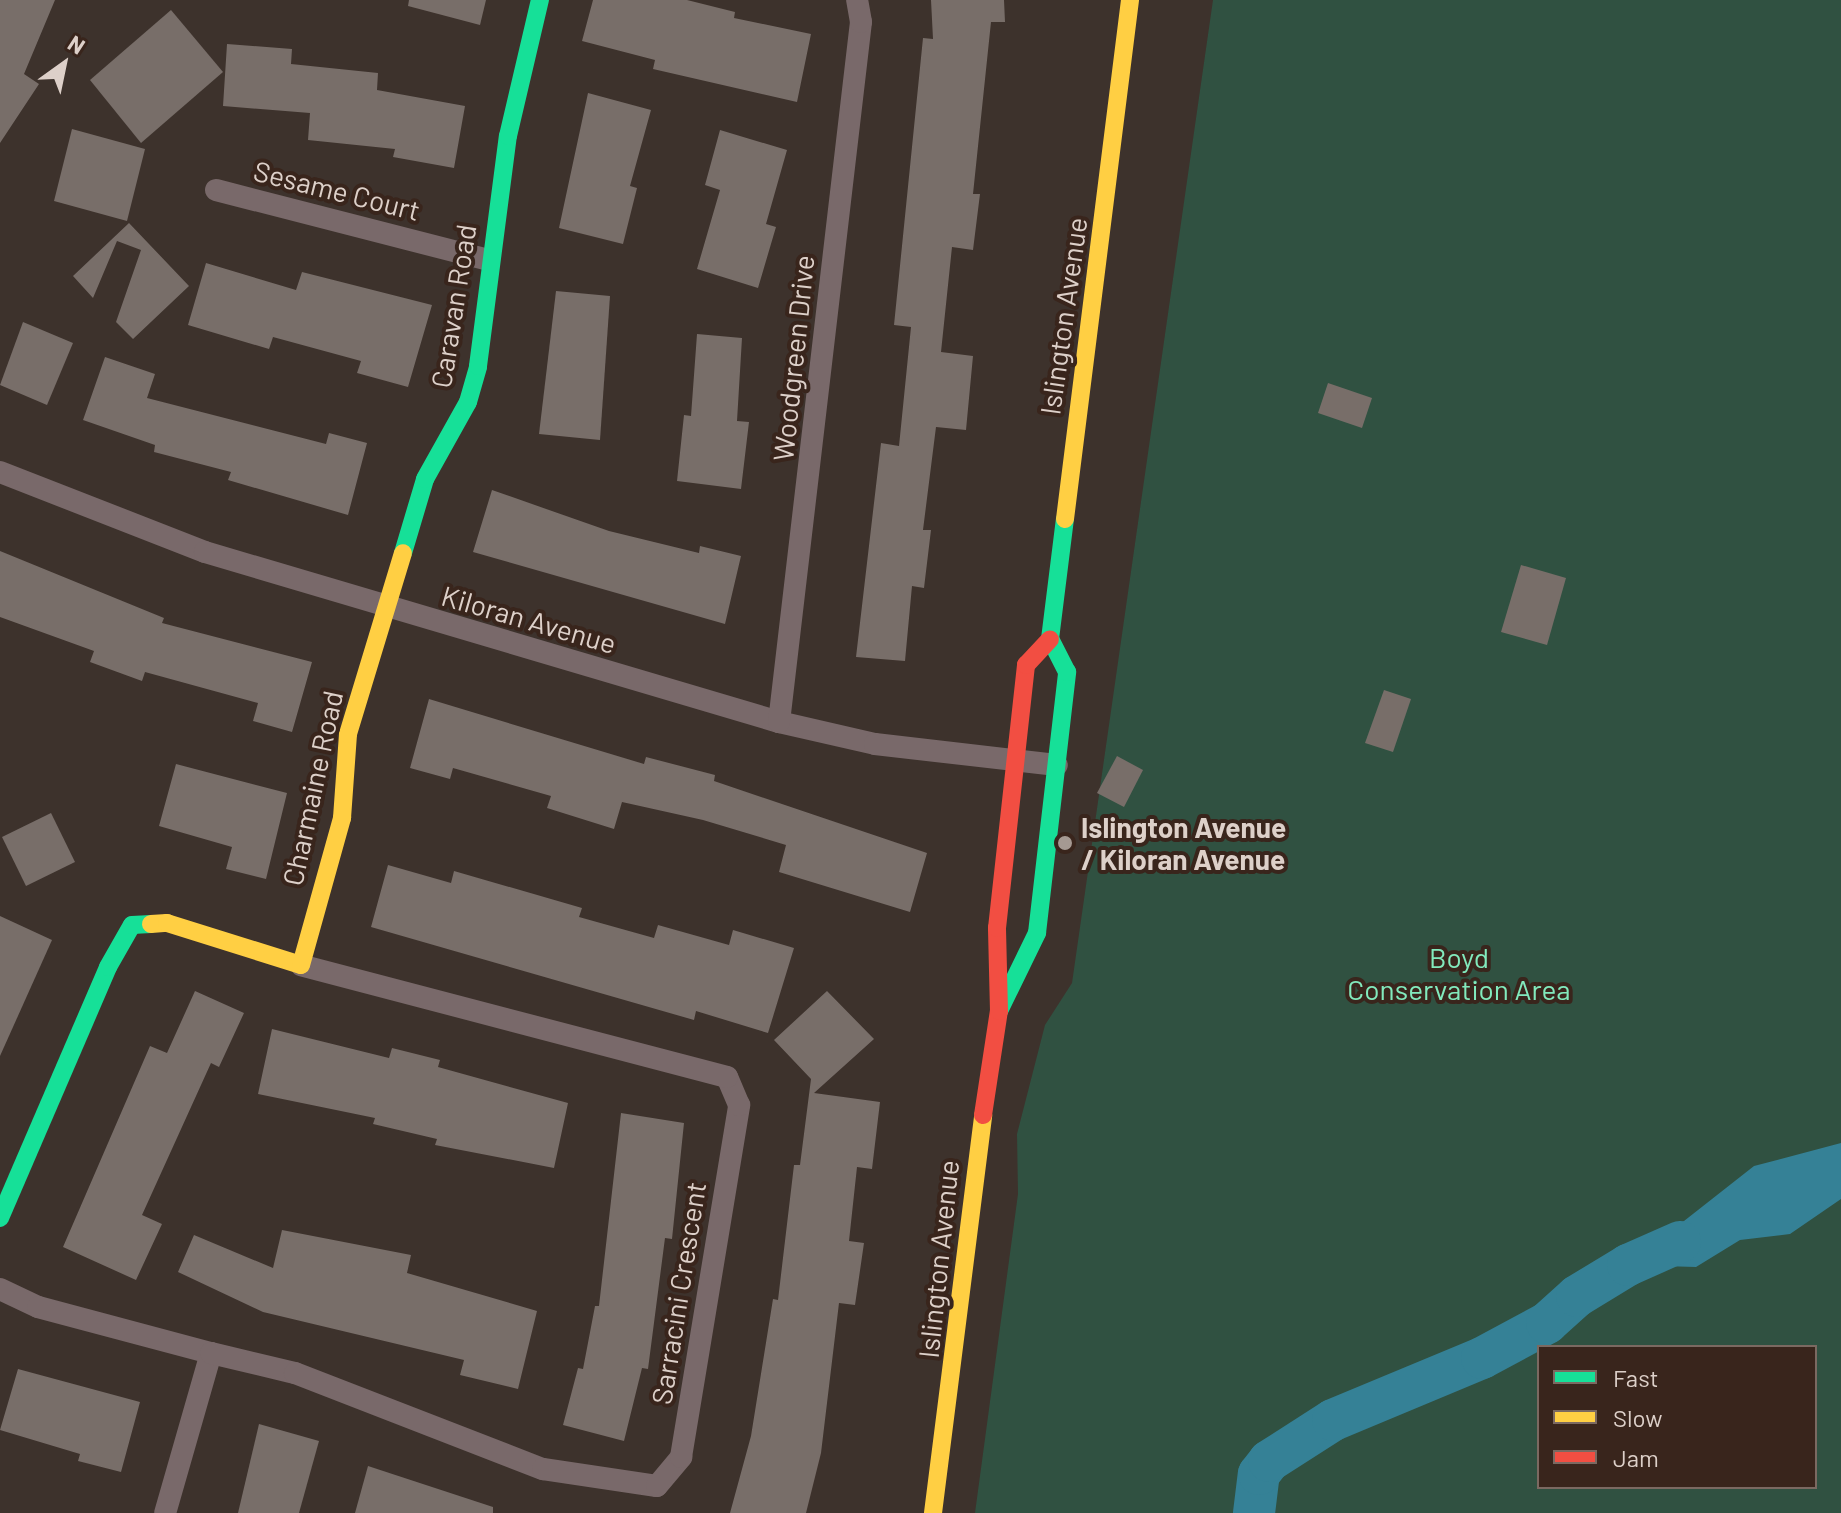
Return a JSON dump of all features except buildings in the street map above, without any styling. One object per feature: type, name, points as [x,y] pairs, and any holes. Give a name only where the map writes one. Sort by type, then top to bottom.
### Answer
[{"type":"main road","name":"Caravan Road","points":[[389,609],[425,479],[468,402],[478,366],[489,260],[508,136],[540,0]]},
{"type":"main road","name":"Islington Avenue","points":[[999,1011],[1037,933],[1067,672],[1050,639],[1130,0]]},
{"type":"main road","name":"Charmaine Road","points":[[301,965],[342,818],[348,734],[389,609]]},
{"type":"main road","name":"Islington Avenue","points":[[933,1513],[955,1364],[959,1276],[999,1011],[997,928],[1026,665],[1050,639]]},
{"type":"main road","points":[[0,1218],[108,967],[132,925],[167,923],[301,965]]},
{"type":"street","name":"Woodgreen Drive","points":[[779,722],[861,22],[857,0]]},
{"type":"street","name":"Sesame Court","points":[[216,190],[489,260]]},
{"type":"street","name":"Kiloran Avenue","points":[[0,472],[205,552],[389,609],[779,722],[875,744],[1057,765]]},
{"type":"street","name":"Sarracini Crescent","points":[[211,1353],[295,1373],[543,1469],[657,1486],[681,1457],[739,1105],[727,1077],[301,965]]},
{"type":"street","points":[[0,1289],[38,1307],[211,1353],[165,1513]]},
{"type":"green space","name":"Boyd Conservation Area","points":[[1213,0],[1841,0],[1841,1513],[975,1513],[1018,1194],[1017,1134],[1045,1025],[1072,983]]},
{"type":"water","points":[[1841,1143],[1841,1199],[1790,1234],[1740,1240],[1696,1267],[1628,1265],[1754,1166]]},
{"type":"waterway","points":[[1254,1513],[1259,1474],[1269,1461],[1333,1420],[1482,1358],[1547,1323],[1577,1296],[1628,1265],[1680,1242]]},
{"type":"traffic: fast","points":[[403,553],[425,479],[468,402],[478,366],[508,136],[540,0]]},
{"type":"traffic: fast","points":[[999,1011],[1037,933],[1067,672],[1050,639],[1065,519]]},
{"type":"traffic: fast","points":[[0,1218],[108,967],[132,925],[151,924]]},
{"type":"traffic: slow","points":[[1065,519],[1130,0]]},
{"type":"traffic: slow","points":[[151,924],[167,923],[301,965],[342,818],[348,734],[403,553]]},
{"type":"traffic: slow","points":[[933,1513],[983,1115]]},
{"type":"traffic: jam","points":[[983,1115],[999,1011],[997,928],[1026,665],[1050,639]]},
{"type":"place","name":"Islington Avenue / Kiloran Avenue","points":[[1065,843]]}]
